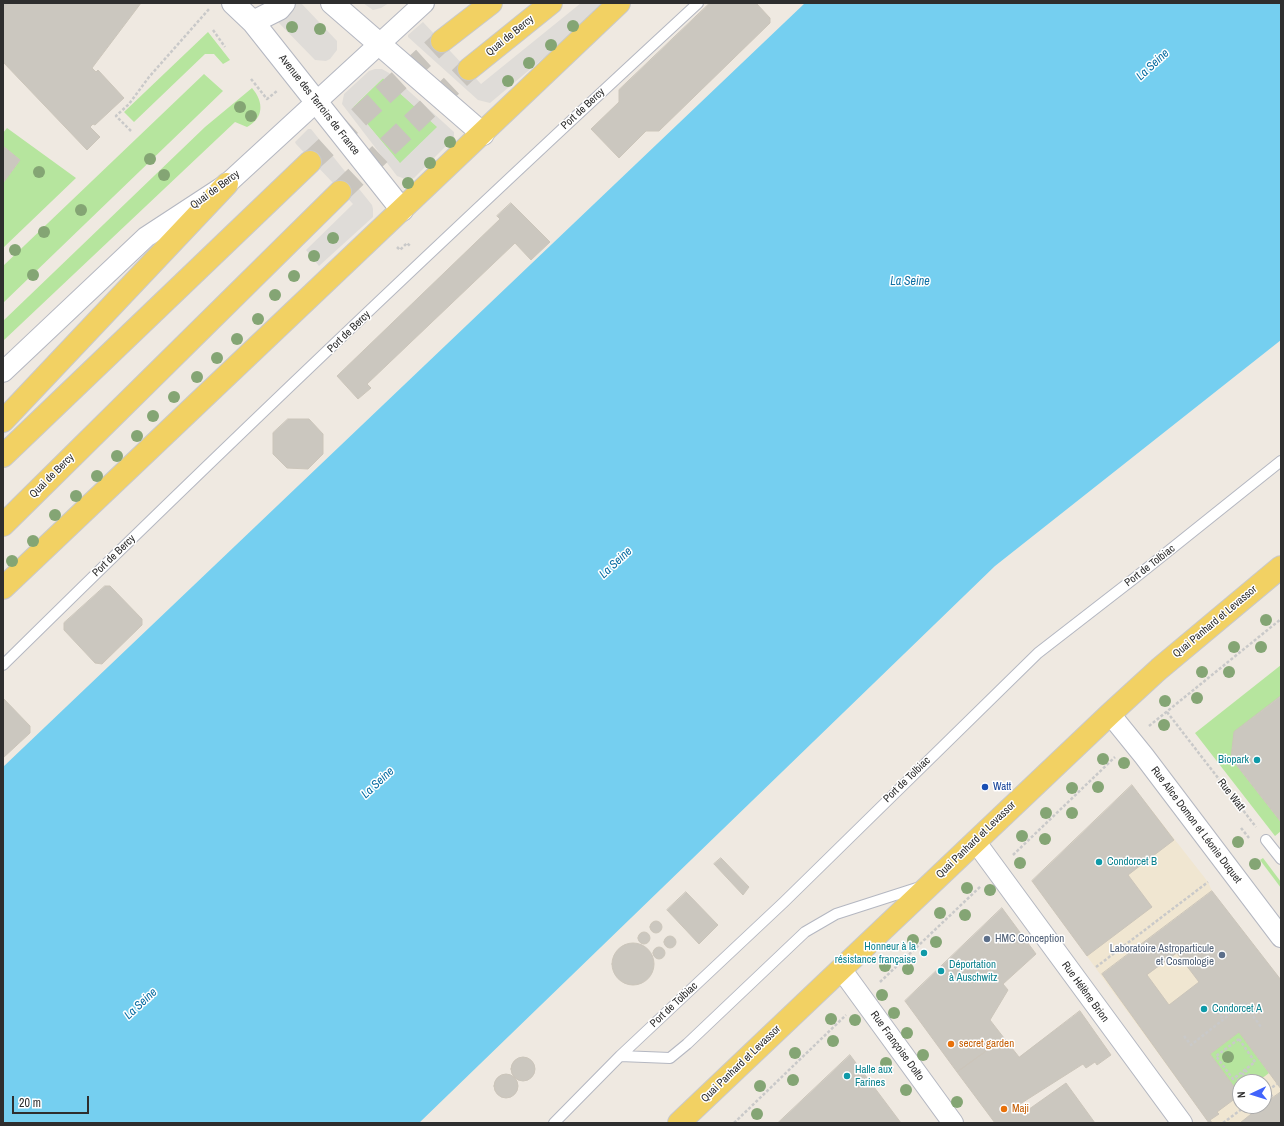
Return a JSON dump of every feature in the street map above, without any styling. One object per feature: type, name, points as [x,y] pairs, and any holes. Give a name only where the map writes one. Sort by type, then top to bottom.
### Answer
[{"type":"main road","points":[[442,41],[491,3]]},
{"type":"main road","name":"Quai de Bercy","points":[[469,69],[551,3]]},
{"type":"main road","points":[[3,588],[483,134],[619,3]]},
{"type":"main road","points":[[3,456],[310,162]]},
{"type":"main road","points":[[3,421],[227,184]]},
{"type":"main road","name":"Quai de Bercy","points":[[3,525],[340,192]]},
{"type":"main road","name":"Quai Panhard et Levassor","points":[[679,1123],[974,841],[1110,714],[1159,669],[1281,567]]},
{"type":"street","name":"Avenue des Terroirs de France","points":[[233,3],[253,22],[402,210]]},
{"type":"street","points":[[253,22],[279,9],[284,3]]},
{"type":"street","points":[[332,3],[483,134]]},
{"type":"street","name":"Quai de Bercy","points":[[3,372],[146,237],[227,184],[424,3]]},
{"type":"street","name":"Rue Alice Domon et Léonie Duquet","points":[[1110,714],[1144,756],[1281,937]]},
{"type":"street","name":"Rue Hélène Brion","points":[[974,841],[1182,1123]]},
{"type":"street","name":"Rue Françoise Dolto","points":[[841,969],[953,1123]]},
{"type":"lane","name":"Port de Bercy","points":[[3,665],[101,568],[507,180],[698,3]]},
{"type":"lane","name":"Port de Tolbiac","points":[[554,1123],[620,1056],[784,902],[1038,653],[1281,461]]},
{"type":"lane","points":[[1266,840],[1281,859]]},
{"type":"lane","points":[[620,1056],[670,1058],[805,932],[836,914],[931,883]]},
{"type":"path","points":[[131,131],[116,116],[129,104],[149,77],[214,3]]},
{"type":"path","points":[[213,30],[226,47]]},
{"type":"path","points":[[251,79],[267,99],[278,90]]},
{"type":"path","points":[[395,244],[400,250],[407,243],[413,250]]},
{"type":"path","points":[[1144,730],[1281,619]]},
{"type":"path","name":"Rue Watt","points":[[1167,712],[1266,840]]},
{"type":"path","points":[[1011,858],[1118,755]]},
{"type":"path","points":[[1096,967],[1208,882]]},
{"type":"path","points":[[879,984],[984,883]]},
{"type":"path","points":[[1184,1036],[1191,1045],[1244,1003],[1261,1027]]},
{"type":"path","points":[[734,1123],[850,1011]]},
{"type":"path","points":[[1218,1011],[1223,1019]]},
{"type":"path","points":[[1238,1039],[1256,1062],[1245,1070],[1233,1079],[1216,1056],[1238,1039]]},
{"type":"path","points":[[1245,1070],[1248,1074]]},
{"type":"path","points":[[1272,1087],[1277,1084]]},
{"type":"path","points":[[1223,1123],[1235,1114]]},
{"type":"shaded area","points":[[293,3],[301,3],[337,41],[337,50],[330,59],[326,61],[315,60],[277,21]]},
{"type":"shaded area","points":[[363,3],[389,3],[381,8],[373,10]]},
{"type":"shaded area","points":[[581,3],[609,3],[490,103],[478,100],[408,37],[408,35],[423,22],[481,84]]},
{"type":"shaded area","points":[[382,69],[389,73],[454,132],[454,138],[414,178],[408,180],[397,176],[342,104],[344,94],[369,71]],"holes":[[[383,78],[437,127],[400,163],[353,107]]]},
{"type":"shaded area","points":[[308,129],[311,129],[372,205],[373,209],[373,217],[319,266],[306,250],[353,204],[296,144],[295,142]]},
{"type":"shaded area","points":[[1132,785],[1208,882],[1212,891],[1281,980],[1281,1123],[1209,1123],[1032,881]]},
{"type":"green space","points":[[208,32],[230,60],[223,64],[214,54],[205,54],[134,122],[124,112]]},
{"type":"green space","points":[[204,74],[223,91],[3,303],[3,266]]},
{"type":"green space","points":[[383,78],[438,127],[400,164],[353,107]]},
{"type":"green space","points":[[252,88],[259,99],[260,104],[257,119],[247,127],[235,122],[3,341],[3,321],[205,127]]},
{"type":"green space","points":[[7,128],[76,178],[3,248],[3,183],[20,160],[3,146],[3,133]]},
{"type":"green space","points":[[1281,665],[1281,696],[1235,732],[1231,758],[1281,822],[1281,831],[1275,836],[1195,733]]},
{"type":"green space","points":[[1263,858],[1281,882],[1281,888],[1260,860]]},
{"type":"green space","points":[[1239,1032],[1269,1073],[1232,1074],[1232,1084],[1210,1054]]},
{"type":"water","name":"La Seine","points":[[805,3],[1281,3],[1281,340],[995,566],[419,1123],[3,1123],[3,767]]},
{"type":"building","points":[[3,3],[141,3],[92,68],[96,72],[98,70],[124,98],[95,125],[93,124],[90,127],[100,137],[87,150],[3,62]]},
{"type":"building","points":[[710,3],[756,3],[770,18],[770,23],[659,131],[646,131],[619,158],[591,129],[619,102],[619,90]]},
{"type":"building","points":[[3,146],[20,160],[3,183]]},
{"type":"building","points":[[511,203],[550,242],[531,260],[515,243],[367,384],[371,388],[358,399],[337,376],[500,219],[497,216]]},
{"type":"building","points":[[288,419],[309,419],[323,434],[323,454],[308,469],[287,468],[273,454],[273,433]]},
{"type":"building","points":[[105,586],[110,586],[142,619],[142,625],[102,664],[95,663],[64,630],[64,623]]},
{"type":"building","name":"Biopark","points":[[1281,696],[1281,822],[1231,758],[1234,732]]},
{"type":"building","points":[[3,698],[30,726],[30,733],[3,758]]},
{"type":"building","name":"Condorcet B","points":[[1132,785],[1174,840],[1128,875],[1152,907],[1087,956],[1032,881]]},
{"type":"building","points":[[721,858],[749,887],[743,895],[714,864]]},
{"type":"building","name":"Condorcet A","points":[[1212,891],[1281,980],[1281,1089],[1272,1077],[1272,1074],[1270,1074],[1239,1032],[1210,1054],[1232,1084],[1232,1101],[1217,1112],[1219,1114],[1210,1120],[1212,1123],[1209,1123],[1102,974]],"holes":[[[1177,953],[1199,982],[1169,1005],[1147,975]]]},
{"type":"building","points":[[686,892],[718,925],[699,944],[667,910]]},
{"type":"building","points":[[1002,908],[1036,954],[1003,984],[1008,990],[990,1020],[1004,1038],[957,1072],[905,1001]]},
{"type":"building","points":[[654,921],[658,921],[662,927],[658,933],[654,933],[650,929],[650,925]]},
{"type":"building","points":[[642,932],[646,932],[650,938],[646,944],[642,944],[638,940],[638,936]]},
{"type":"building","points":[[668,936],[672,936],[676,942],[672,948],[668,948],[664,944],[664,940]]},
{"type":"building","points":[[633,943],[648,949],[654,964],[648,979],[633,985],[618,979],[612,964],[618,949]]},
{"type":"building","points":[[657,947],[661,947],[665,953],[661,959],[657,959],[653,955],[653,951]]},
{"type":"building","points":[[1080,1011],[1111,1055],[1097,1065],[1095,1062],[1086,1068],[1083,1064],[1020,1104],[1025,1112],[1066,1083],[1095,1123],[995,1123],[957,1072],[1004,1038],[1019,1057]]},
{"type":"building","name":"Halle aux Farines","points":[[850,1055],[901,1123],[778,1123]]},
{"type":"building","points":[[523,1057],[532,1060],[535,1069],[532,1078],[523,1081],[514,1078],[511,1069],[514,1060]]},
{"type":"building","points":[[506,1074],[515,1077],[518,1086],[515,1095],[506,1098],[497,1095],[494,1086],[497,1077]]},
{"type":"building","points":[[1281,1092],[1281,1123],[1240,1123],[1251,1114],[1272,1114],[1272,1098]]},
{"type":"tunnel","points":[[310,162],[442,41]]},
{"type":"tunnel","points":[[340,192],[469,69]]},
{"type":"place","name":"Biopark","points":[[1257,760]]},
{"type":"place","name":"Watt","points":[[985,787]]},
{"type":"place","name":"Condorcet B","points":[[1099,862]]},
{"type":"place","name":"HMC Conception","points":[[987,939]]},
{"type":"place","name":"Honneur à la résistance française","points":[[924,953]]},
{"type":"place","name":"Laboratoire Astroparticule et Cosmologie","points":[[1222,955]]},
{"type":"place","name":"Déportation à Auschwitz","points":[[941,971]]},
{"type":"place","name":"Condorcet A","points":[[1204,1009]]},
{"type":"place","name":"secret garden","points":[[951,1044]]},
{"type":"place","name":"Halle aux Farines","points":[[847,1076]]},
{"type":"place","name":"Maji","points":[[1004,1109]]}]
